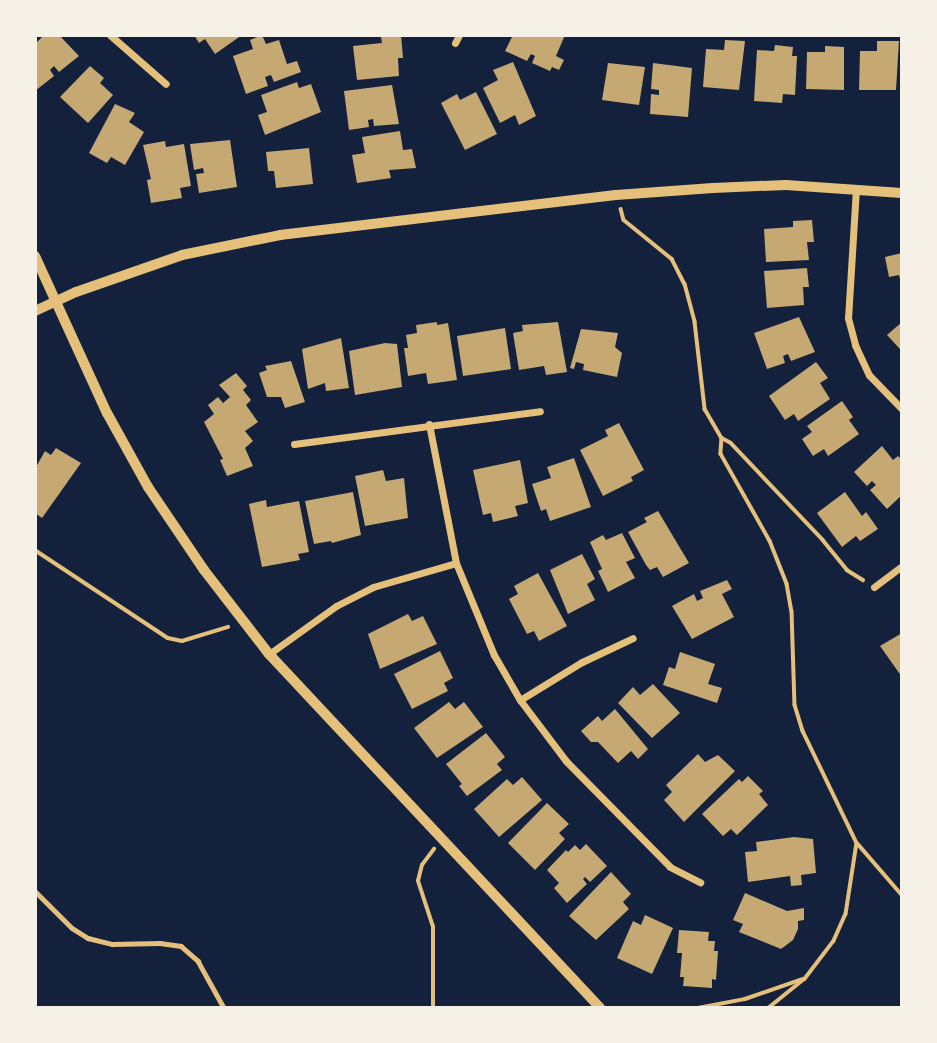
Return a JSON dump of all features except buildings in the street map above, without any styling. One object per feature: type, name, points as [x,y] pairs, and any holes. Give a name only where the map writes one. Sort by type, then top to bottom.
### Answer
[{"type":"street","points":[[110,35],[166,85]]},
{"type":"street","points":[[455,43],[459,35]]},
{"type":"street","points":[[35,311],[182,255],[280,235],[616,195],[786,185],[902,193]]},
{"type":"street","points":[[856,188],[848,318],[855,345],[869,375],[902,409]]},
{"type":"street","points":[[35,257],[107,413],[148,487],[240,618],[269,654],[600,1008]]},
{"type":"street","points":[[294,444],[540,411]]},
{"type":"street","points":[[429,424],[456,564],[494,655],[520,700],[547,738],[670,867],[700,882]]},
{"type":"street","points":[[269,654],[336,606],[373,587],[456,564]]},
{"type":"street","points":[[874,587],[902,566]]},
{"type":"street","points":[[520,700],[582,662],[633,638]]},
{"type":"lane","points":[[35,891],[72,928],[88,938],[112,944],[160,943],[181,946],[198,961],[223,1008]]},
{"type":"path","points":[[616,195],[624,220],[672,259],[685,284],[695,323],[703,402],[722,438],[721,454],[780,560],[792,611],[795,705],[803,731],[857,843],[902,895]]},
{"type":"path","points":[[722,438],[731,443],[847,570],[874,587]]},
{"type":"path","points":[[35,550],[168,638],[182,641],[224,630],[240,618]]},
{"type":"path","points":[[433,1008],[433,927],[418,881],[422,864],[444,839]]},
{"type":"path","points":[[769,1008],[805,979],[835,941],[846,914],[857,843]]},
{"type":"path","points":[[698,1008],[745,999],[805,979]]}]
